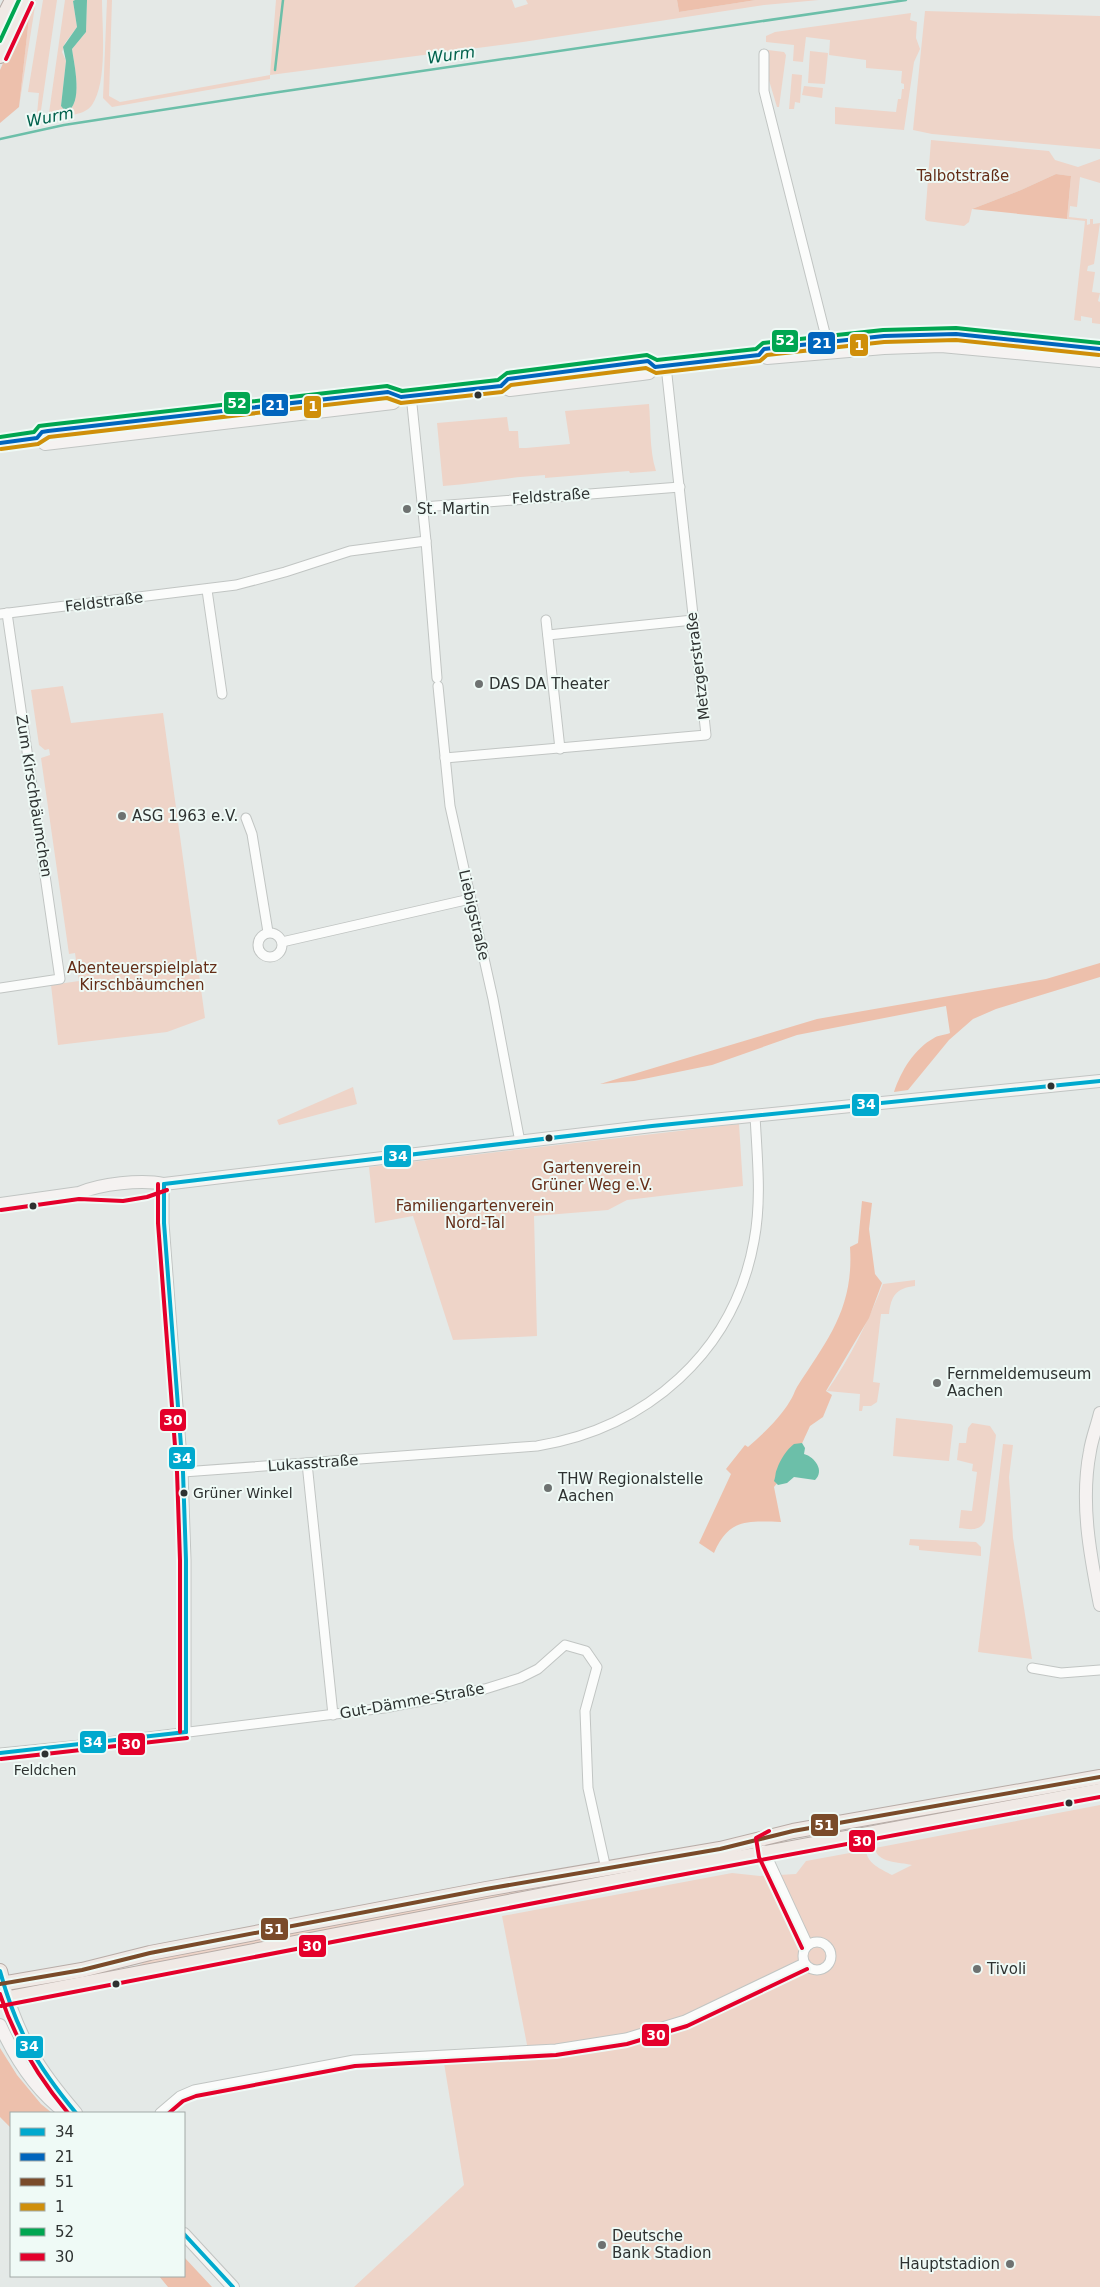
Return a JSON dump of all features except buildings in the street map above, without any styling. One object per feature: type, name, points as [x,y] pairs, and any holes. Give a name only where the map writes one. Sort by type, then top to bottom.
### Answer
[{"type":"main road","points":[[0,24],[12,0]]},
{"type":"main road","points":[[0,56],[26,0]]},
{"type":"main road","points":[[0,442],[37,438],[42,432],[48,431],[388,392],[406,396],[501,386],[510,390],[649,373],[661,366],[759,355],[767,358],[828,347],[941,346],[1064,351],[1100,349]]},
{"type":"main road","points":[[1064,351],[1100,361]]},
{"type":"main road","points":[[0,1204],[79,1193],[91,1196],[153,1190],[164,1184],[755,1115],[1100,1081]]},
{"type":"main road","points":[[1100,1413],[1090,1451],[1086,1500],[1087,1533],[1100,1605]]},
{"type":"main road","points":[[75,2112],[33,2059],[4,2000],[1,1979],[82,1970],[150,1953],[486,1889],[762,1840],[793,1831],[1100,1777]]},
{"type":"main road","points":[[4,2000],[1100,1791]]},
{"type":"main road","points":[[0,2025],[17,2058],[32,2080],[65,2112]]},
{"type":"main road","points":[[185,2235],[233,2287]]},
{"type":"street","points":[[764,54],[764,91],[828,347]]},
{"type":"street","name":"Metzgerstraße","points":[[445,758],[706,735],[692,620],[680,487],[661,366]]},
{"type":"street","name":"Liebigstraße","points":[[406,396],[426,541],[437,682],[450,806],[493,999],[520,1142]]},
{"type":"street","name":"Feldstraße","points":[[422,507],[680,487]]},
{"type":"street","name":"Feldstraße","points":[[3,613],[207,590],[262,579],[350,550],[426,541]]},
{"type":"street","points":[[207,590],[222,694]]},
{"type":"street","name":"Zum Kirschbäumchen","points":[[0,988],[60,980],[44,861],[3,613]]},
{"type":"street","points":[[546,620],[560,749]]},
{"type":"street","points":[[548,635],[692,620]]},
{"type":"street","points":[[246,818],[252,834],[268,932]]},
{"type":"street","points":[[282,942],[470,899]]},
{"type":"street","points":[[268,932],[274,933],[282,942],[282,948],[273,957],[266,957],[260,953],[258,940],[268,932]]},
{"type":"street","name":"Lukasstraße","points":[[183,1472],[550,1444],[578,1438],[632,1415],[663,1393],[696,1361],[715,1336],[733,1305],[747,1271],[755,1239],[759,1196],[755,1115]]},
{"type":"street","points":[[164,1184],[164,1223],[183,1472],[186,1569],[186,1732]]},
{"type":"street","points":[[307,1463],[333,1715]]},
{"type":"street","name":"Gut-Dämme-Straße","points":[[0,1753],[91,1744],[384,1708],[504,1684],[538,1669],[565,1644],[586,1651],[598,1668],[585,1711],[588,1788],[606,1869]]},
{"type":"street","points":[[1032,1668],[1061,1673],[1100,1670]]},
{"type":"street","points":[[762,1840],[765,1854],[808,1945]]},
{"type":"street","points":[[814,1942],[826,1946],[830,1951],[831,1959],[827,1966],[817,1970],[809,1968],[802,1956],[808,1945],[814,1942]]},
{"type":"street","points":[[161,2112],[180,2096],[194,2090],[329,2063],[446,2054],[556,2049],[626,2038],[685,2020],[804,1962]]},
{"type":"green space","points":[[31,0],[36,0],[19,107]]},
{"type":"green space","points":[[43,0],[57,0],[39,124],[36,124],[39,93],[28,92]]},
{"type":"green space","points":[[65,0],[75,0],[73,1],[77,27],[65,43],[62,52],[66,61],[61,106],[66,112],[72,108],[75,101],[77,84],[72,49],[86,32],[87,0],[102,0],[103,54],[97,95],[88,109],[69,116],[49,113]]},
{"type":"green space","points":[[107,0],[112,0],[109,96],[120,102],[270,75],[270,79],[112,107],[103,98]]},
{"type":"green space","points":[[276,0],[512,0],[515,8],[528,4],[526,0],[677,0],[679,12],[756,0],[819,0],[764,5],[523,42],[270,75]]},
{"type":"green space","points":[[925,11],[1100,16],[1100,149],[932,134],[913,130]]},
{"type":"green space","points":[[911,13],[910,20],[917,22],[916,38],[920,49],[914,62],[904,130],[835,124],[835,107],[896,112],[898,99],[901,99],[902,89],[904,89],[904,84],[901,83],[902,71],[866,68],[866,60],[829,55],[830,40],[806,37],[803,62],[793,61],[794,45],[766,42],[766,36],[775,32]]},
{"type":"green space","points":[[768,50],[784,52],[786,55],[779,107],[777,107],[768,77]]},
{"type":"green space","points":[[810,51],[828,53],[825,84],[808,83]]},
{"type":"green space","points":[[792,74],[802,75],[800,103],[795,102],[794,109],[789,109]]},
{"type":"green space","points":[[804,86],[823,88],[822,98],[802,95]]},
{"type":"green space","name":"Talbotstraße","points":[[931,140],[1049,151],[1055,160],[1078,167],[1100,159],[1100,183],[1080,177],[1077,207],[1070,206],[1069,217],[1087,219],[1087,225],[1090,224],[1090,219],[1093,219],[1093,224],[1100,223],[1094,264],[1088,266],[1087,271],[1095,272],[1092,292],[1100,293],[1098,301],[1100,302],[1100,324],[1092,323],[1092,318],[1081,316],[1081,321],[1074,320],[1085,221],[1067,219],[1071,176],[1056,174],[972,209],[969,222],[964,226],[927,221],[925,219]]},
{"type":"green space","points":[[649,404],[651,445],[656,471],[630,473],[629,471],[545,478],[545,475],[443,486],[437,423],[507,417],[509,431],[518,431],[519,448],[526,448],[570,444],[565,411]]},
{"type":"green space","name":"Abenteuerspielplatz Kirschbäumchen","points":[[63,686],[71,723],[163,713],[205,1018],[167,1032],[58,1045],[51,985],[79,981],[75,953],[69,954],[41,758],[50,755],[49,749],[45,750],[39,745],[31,690]]},
{"type":"green space","points":[[353,1087],[357,1104],[279,1125],[277,1120]]},
{"type":"green space","name":"Familiengartenverein Nord-Tal","points":[[739,1124],[743,1186],[627,1200],[608,1210],[534,1216],[537,1336],[453,1340],[413,1216],[375,1223],[369,1167]]},
{"type":"green space","points":[[915,1280],[915,1286],[903,1289],[896,1294],[891,1302],[889,1314],[881,1314],[873,1382],[880,1383],[877,1402],[871,1406],[863,1406],[862,1411],[859,1411],[860,1394],[827,1391],[858,1339],[883,1284]]},
{"type":"green space","points":[[896,1418],[951,1424],[953,1426],[949,1461],[893,1456]]},
{"type":"green space","points":[[972,1423],[990,1426],[996,1435],[985,1521],[980,1527],[970,1529],[959,1528],[961,1510],[972,1511],[977,1472],[972,1471],[973,1464],[957,1460],[959,1443],[966,1443],[968,1428]]},
{"type":"green space","points":[[1003,1444],[1013,1445],[1009,1477],[1013,1538],[1032,1659],[978,1652]]},
{"type":"green space","points":[[910,1539],[976,1542],[981,1547],[981,1556],[919,1550],[919,1546],[909,1545]]},
{"type":"green space","points":[[1100,1805],[1100,2287],[354,2287],[464,2185],[444,2063],[529,2055],[502,1916],[732,1873],[760,1876],[796,1874],[806,1861],[866,1850],[872,1862],[892,1875],[912,1865],[884,1859],[880,1857],[875,1848]]},
{"type":"green space","points":[[742,1853],[135,1967],[149,1960],[578,1879]]},
{"type":"shaded area","points":[[31,0],[19,107],[0,123],[0,70]]},
{"type":"shaded area","points":[[87,0],[86,32],[72,49],[77,84],[75,101],[72,108],[66,112],[61,106],[66,61],[63,47],[77,27],[73,1]]},
{"type":"shaded area","points":[[677,0],[756,0],[679,12]]},
{"type":"shaded area","points":[[1056,174],[1071,176],[1067,219],[972,209],[1021,190]]},
{"type":"shaded area","points":[[1100,963],[1100,977],[996,1009],[973,1019],[949,1040],[908,1090],[894,1092],[900,1076],[914,1054],[937,1036],[950,1033],[946,1006],[797,1035],[712,1065],[634,1081],[600,1084],[817,1019],[1046,979]]},
{"type":"shaded area","points":[[862,1201],[872,1203],[869,1229],[875,1274],[882,1283],[869,1318],[826,1391],[832,1395],[823,1417],[810,1426],[793,1463],[774,1487],[781,1522],[759,1521],[741,1524],[726,1533],[714,1553],[699,1543],[731,1474],[726,1469],[745,1445],[748,1447],[781,1414],[837,1322],[848,1288],[850,1247],[858,1243]]},
{"type":"shaded area","points":[[802,1443],[805,1448],[804,1454],[815,1461],[819,1469],[818,1476],[815,1480],[794,1477],[787,1483],[778,1485],[774,1481],[776,1470],[782,1458],[794,1444]]},
{"type":"shaded area","points":[[0,2048],[17,2075],[41,2104],[51,2112],[10,2112],[10,2127],[0,2117]]},
{"type":"shaded area","points":[[185,2258],[212,2287],[168,2287],[160,2277],[185,2277]]},
{"type":"waterway","points":[[275,70],[283,0]]},
{"type":"waterway","name":"Wurm","points":[[0,139],[64,125],[279,92],[906,0]]},
{"type":"transit line","name":"52","points":[[0,41],[19,0]]},
{"type":"transit line","name":"30","points":[[6,59],[32,3]]},
{"type":"transit line","name":"52","points":[[0,437],[34,432],[39,426],[47,425],[387,386],[402,391],[498,380],[507,373],[647,355],[657,360],[756,349],[763,343],[883,330],[956,328],[1100,343]]},
{"type":"transit line","name":"21","points":[[0,443],[37,438],[42,432],[48,431],[388,392],[401,397],[501,386],[508,379],[648,361],[655,367],[759,355],[764,349],[884,336],[956,334],[1100,349]]},
{"type":"transit line","name":"1","points":[[1,449],[38,444],[49,437],[387,398],[401,403],[502,392],[511,385],[646,368],[656,373],[760,361],[767,355],[884,342],[956,340],[1099,355]]},
{"type":"transit line","name":"34","points":[[164,1184],[652,1126],[1100,1081]]},
{"type":"transit line","name":"30","points":[[158,1184],[158,1223],[177,1472],[180,1560],[180,1732]]},
{"type":"transit line","name":"34","points":[[164,1184],[164,1223],[183,1472],[186,1560],[186,1732]]},
{"type":"transit line","name":"30","points":[[1,1210],[79,1199],[123,1201],[147,1197],[167,1190]]},
{"type":"transit line","name":"34","points":[[0,1753],[186,1732]]},
{"type":"transit line","name":"30","points":[[1,1759],[187,1738]]},
{"type":"transit line","name":"51","points":[[0,1984],[82,1970],[150,1953],[486,1889],[720,1849],[793,1831],[1100,1777]]},
{"type":"transit line","name":"30","points":[[1,2006],[664,1878],[1100,1797]]},
{"type":"transit line","name":"30","points":[[769,1831],[756,1838],[759,1857],[802,1948]]},
{"type":"transit line","name":"30","points":[[170,2112],[183,2101],[196,2096],[355,2066],[556,2055],[627,2044],[687,2026],[807,1969]]},
{"type":"transit line","name":"34","points":[[0,1971],[13,2011],[29,2046],[50,2079],[75,2112]]},
{"type":"transit line","name":"30","points":[[0,1994],[13,2027],[28,2057],[67,2112]]},
{"type":"transit line","name":"34","points":[[185,2235],[233,2287]]},
{"type":"place","name":"St. Martin","points":[[407,509]]},
{"type":"place","name":"DAS DA Theater","points":[[479,684]]},
{"type":"place","name":"ASG 1963 e.V.","points":[[122,816]]},
{"type":"place","name":"Fernmeldemuseum Aachen","points":[[937,1383]]},
{"type":"place","name":"THW Regionalstelle Aachen","points":[[548,1488]]},
{"type":"place","name":"Grüner Winkel","points":[[184,1493]]},
{"type":"place","name":"Feldchen","points":[[45,1754]]},
{"type":"place","name":"Tivoli","points":[[977,1969]]},
{"type":"place","name":"Deutsche Bank Stadion","points":[[602,2245]]},
{"type":"place","name":"Hauptstadion","points":[[1010,2264]]},
{"type":"park label","name":"Gartenverein Grüner Weg e.V.","points":[[592,1176]]}]
